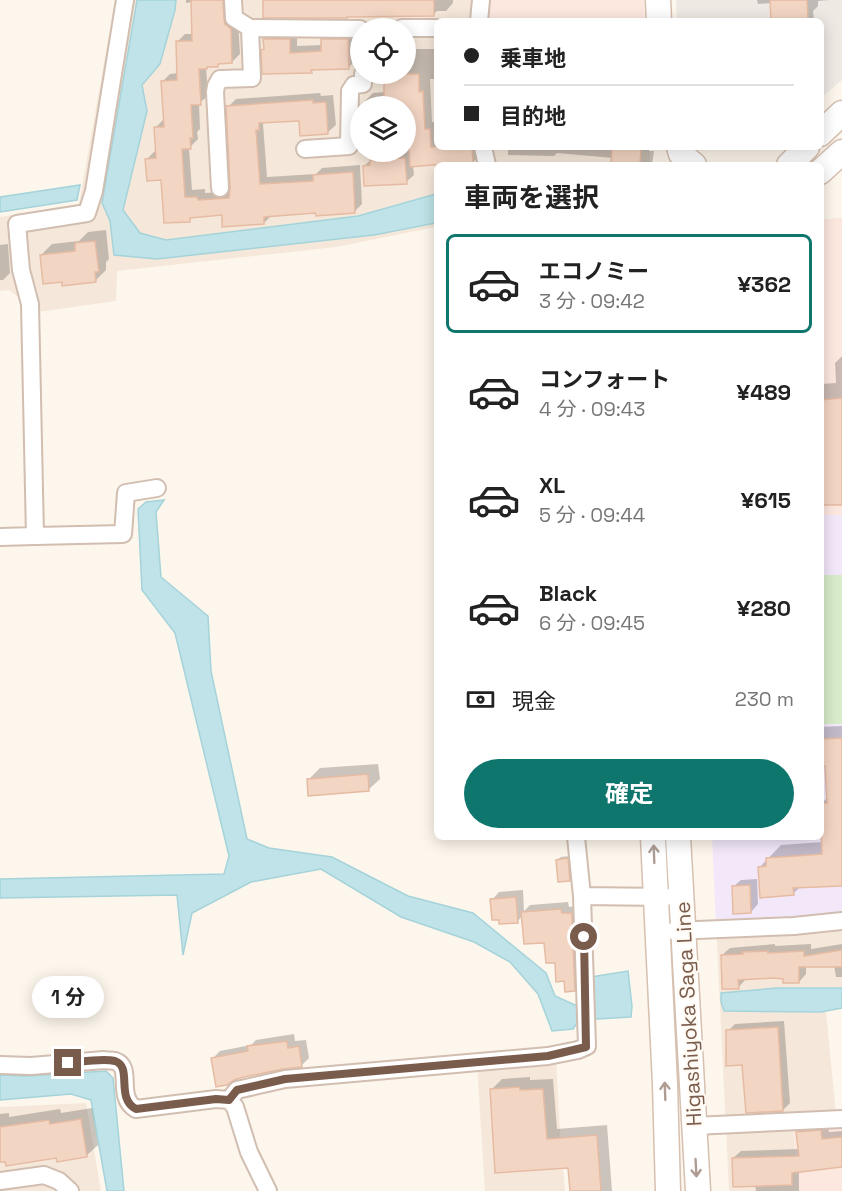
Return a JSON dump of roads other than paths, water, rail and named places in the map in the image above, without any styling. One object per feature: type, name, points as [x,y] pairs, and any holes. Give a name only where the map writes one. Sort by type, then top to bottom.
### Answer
[{"type":"main road","points":[[658,0],[659,18]]},
{"type":"main road","points":[[824,130],[842,112]]},
{"type":"main road","points":[[679,150],[690,162]]},
{"type":"main road","points":[[792,162],[804,150]]},
{"type":"main road","points":[[824,168],[842,152]]},
{"type":"main road","name":"Higashiyoka Saga Line","points":[[653,840],[668,1191]]},
{"type":"main road","name":"Higashiyoka Saga Line","points":[[678,840],[698,1191]]},
{"type":"street","points":[[34,536],[30,304],[21,270],[16,224],[87,213],[94,190],[125,0]]},
{"type":"street","points":[[233,0],[234,18],[250,28],[350,29]]},
{"type":"street","points":[[479,18],[481,0]]},
{"type":"street","points":[[220,188],[216,86],[220,79],[252,78],[250,28]]},
{"type":"street","points":[[416,28],[434,28]]},
{"type":"street","points":[[305,149],[349,146],[350,91],[354,85],[363,84]]},
{"type":"street","points":[[0,537],[123,534],[126,493],[157,488]]},
{"type":"street","points":[[229,1100],[237,1090],[285,1079],[548,1056],[586,1047],[582,896],[576,840]]},
{"type":"street","points":[[582,896],[681,897]]},
{"type":"street","points":[[657,931],[794,926],[842,921]]},
{"type":"street","points":[[0,1065],[31,1066],[116,1061],[124,1072],[125,1097],[129,1105],[136,1109],[216,1099],[229,1100],[235,1107],[249,1152],[268,1191]]},
{"type":"street","points":[[694,1126],[842,1119]]},
{"type":"street","points":[[0,1181],[44,1175],[58,1181],[70,1191]]},
{"type":"water","points":[[137,0],[176,0],[160,64],[142,85],[147,111],[123,210],[140,233],[166,240],[358,216],[434,195],[434,223],[374,235],[157,259],[114,255],[110,221],[102,203]]},
{"type":"water","points":[[80,185],[77,200],[0,212],[0,197]]},
{"type":"water","points":[[164,500],[156,512],[161,577],[208,616],[211,671],[247,839],[269,848],[332,857],[408,896],[473,913],[546,973],[555,996],[575,1005],[591,1001],[591,977],[628,971],[631,1017],[579,1020],[573,1029],[552,1031],[538,994],[510,962],[474,942],[401,917],[321,869],[251,882],[192,913],[183,955],[177,895],[0,898],[0,879],[224,874],[229,856],[175,633],[142,590],[138,509],[146,502]]},
{"type":"water","points":[[777,988],[842,988],[842,1008],[821,1012],[724,1011],[721,993]]},
{"type":"water","points":[[106,1071],[113,1078],[124,1191],[107,1191],[91,1100],[71,1094],[0,1100],[0,1075],[28,1076]]}]
